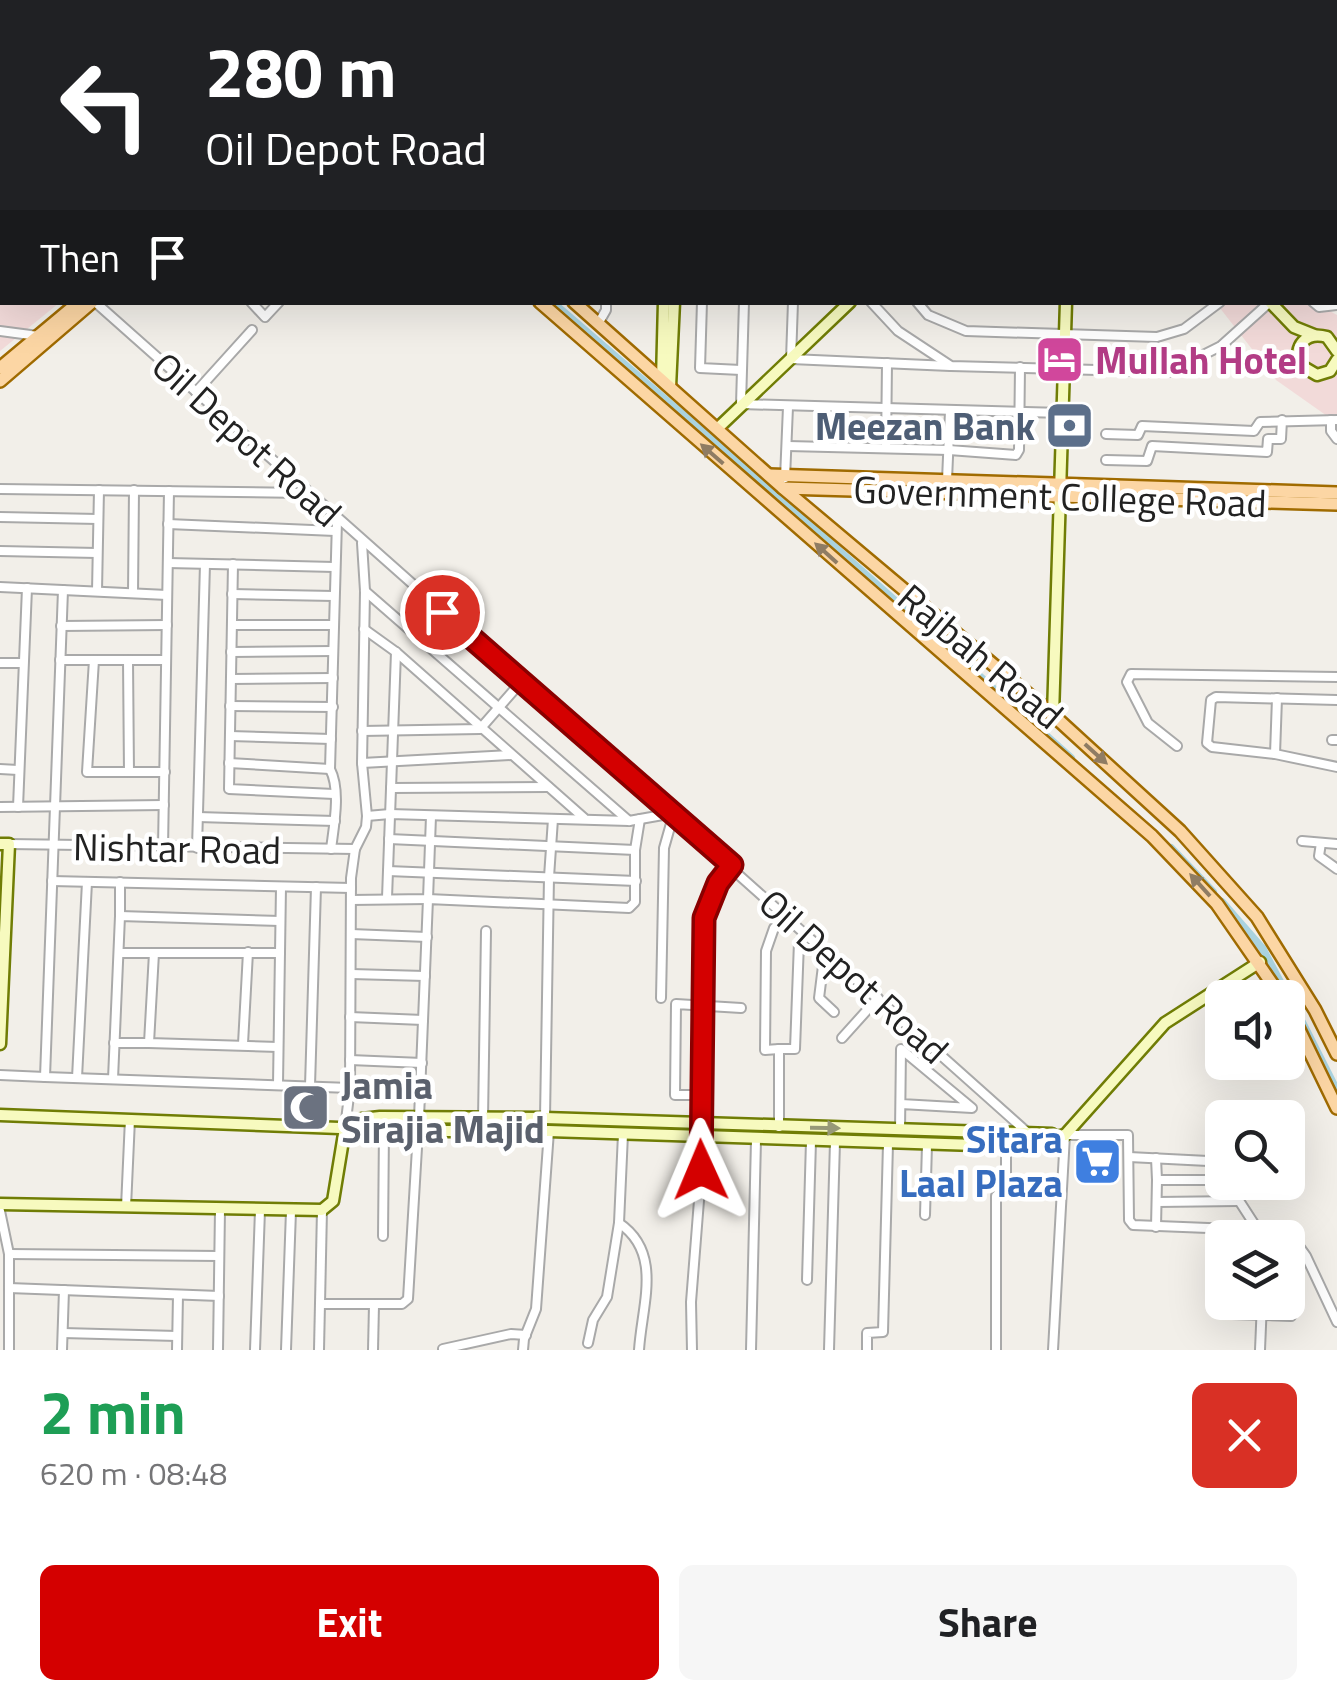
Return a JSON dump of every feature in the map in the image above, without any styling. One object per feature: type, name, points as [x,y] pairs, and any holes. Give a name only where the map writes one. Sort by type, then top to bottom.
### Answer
[{"type":"main road","points":[[0,368],[75,305]]},
{"type":"main road","points":[[0,380],[89,305]]},
{"type":"main road","name":"Rajbah Road","points":[[543,305],[1152,836],[1217,904],[1271,980]]},
{"type":"main road","name":"Rajbah Road","points":[[577,305],[770,475],[785,482],[882,575],[1053,715],[1216,867],[1257,917],[1337,1054]]},
{"type":"main road","points":[[785,482],[947,480],[1060,490]]},
{"type":"main road","name":"Government College Road","points":[[785,482],[818,489],[1337,493]]},
{"type":"main road","points":[[810,508],[818,489]]},
{"type":"main road","name":"Government College Road","points":[[1289,495],[1337,504]]},
{"type":"main road","points":[[871,590],[882,575]]},
{"type":"main road","points":[[1305,1016],[1314,1011]]},
{"type":"main road","points":[[1305,1040],[1337,1108]]},
{"type":"street","name":"Oil Depot Road","points":[[96,305],[362,543],[674,813],[1028,1133]]},
{"type":"street","points":[[254,305],[266,317],[276,305]]},
{"type":"street","points":[[598,324],[606,305]]},
{"type":"street","points":[[664,305],[666,384]]},
{"type":"street","points":[[666,384],[674,305]]},
{"type":"street","points":[[702,305],[700,368],[742,370]]},
{"type":"street","points":[[741,404],[744,305]]},
{"type":"street","points":[[791,359],[792,305]]},
{"type":"street","points":[[718,428],[847,305]]},
{"type":"street","points":[[874,305],[898,331],[951,366]]},
{"type":"street","points":[[920,305],[928,314],[966,331],[1157,337],[1184,329],[1216,305]]},
{"type":"street","points":[[1053,715],[1066,305]]},
{"type":"street","points":[[791,359],[1170,372],[1222,346],[1267,305]]},
{"type":"street","points":[[1273,305],[1294,327],[1332,341],[1337,351]]},
{"type":"street","points":[[1294,327],[1300,366],[1317,375],[1337,378]]},
{"type":"street","points":[[196,392],[252,330]]},
{"type":"street","points":[[0,331],[38,336]]},
{"type":"street","points":[[1297,353],[1302,341],[1314,334]]},
{"type":"street","points":[[1317,375],[1330,371],[1337,361]]},
{"type":"street","points":[[886,448],[887,363]]},
{"type":"street","points":[[788,446],[1016,455],[1020,367]]},
{"type":"street","points":[[741,404],[1063,412]]},
{"type":"street","points":[[785,482],[788,407]]},
{"type":"street","points":[[947,480],[950,411]]},
{"type":"street","points":[[1106,460],[1147,461],[1152,446],[1267,452],[1268,439],[1282,439],[1282,420]]},
{"type":"street","points":[[1106,434],[1138,435],[1142,426],[1254,431],[1260,422],[1334,420],[1331,432],[1337,439]]},
{"type":"street","points":[[0,489],[308,494]]},
{"type":"street","points":[[96,591],[99,490]]},
{"type":"street","points":[[133,593],[134,490]]},
{"type":"street","points":[[163,848],[169,491]]},
{"type":"street","points":[[0,517],[98,519]]},
{"type":"street","points":[[330,849],[335,821],[335,778],[330,768],[337,520]]},
{"type":"street","points":[[168,524],[335,531]]},
{"type":"street","points":[[8,1350],[9,1254],[0,1208],[291,1211],[322,1210],[333,1201],[350,1088],[351,888],[355,850],[367,816],[362,763],[362,543]]},
{"type":"street","points":[[0,551],[98,553]]},
{"type":"street","points":[[168,562],[334,568]]},
{"type":"street","points":[[197,848],[204,564]]},
{"type":"street","points":[[232,564],[229,789],[334,794]]},
{"type":"street","points":[[0,587],[167,595]]},
{"type":"street","points":[[18,808],[27,588]]},
{"type":"street","points":[[45,1077],[63,590]]},
{"type":"street","points":[[365,592],[629,822]]},
{"type":"street","points":[[232,594],[334,596]]},
{"type":"street","points":[[232,624],[334,625]]},
{"type":"street","points":[[61,626],[167,625]]},
{"type":"street","points":[[364,629],[396,652],[586,820]]},
{"type":"street","points":[[231,652],[333,651]]},
{"type":"street","points":[[387,898],[396,652]]},
{"type":"street","points":[[60,660],[166,660]]},
{"type":"street","points":[[94,660],[87,772],[164,772]]},
{"type":"street","points":[[128,660],[129,772]]},
{"type":"street","points":[[0,663],[24,663]]},
{"type":"street","points":[[1177,746],[1148,723],[1127,682],[1131,674],[1337,677]]},
{"type":"street","points":[[230,679],[333,678]]},
{"type":"street","points":[[362,731],[480,729],[521,682]]},
{"type":"street","points":[[1337,700],[1212,698],[1207,744],[1212,748],[1275,754],[1337,766]]},
{"type":"street","points":[[1275,754],[1277,698]]},
{"type":"street","points":[[230,706],[333,707]]},
{"type":"street","points":[[230,736],[332,739]]},
{"type":"street","points":[[362,763],[511,755]]},
{"type":"street","points":[[229,764],[330,768]]},
{"type":"street","points":[[0,769],[18,770]]},
{"type":"street","points":[[391,788],[548,787]]},
{"type":"street","points":[[0,807],[164,805]]},
{"type":"street","points":[[367,816],[629,822],[674,813],[664,848],[661,998]]},
{"type":"street","points":[[198,816],[335,821]]},
{"type":"street","points":[[322,1304],[402,1304],[408,1299],[424,1020],[430,816]]},
{"type":"street","points":[[546,1118],[550,846],[554,819]]},
{"type":"street","points":[[351,900],[428,899],[629,908],[635,902],[635,850],[640,819]]},
{"type":"street","points":[[389,839],[635,850]]},
{"type":"street","points":[[1302,842],[1337,844]]},
{"type":"street","points":[[1321,843],[1319,856],[1337,869]]},
{"type":"street","points":[[0,1044],[5,844]]},
{"type":"street","name":"Nishtar Road","points":[[5,844],[355,850]]},
{"type":"street","points":[[692,1350],[704,1137],[700,1095],[704,918],[718,883],[732,865]]},
{"type":"street","points":[[388,872],[636,881]]},
{"type":"street","points":[[52,880],[351,888]]},
{"type":"street","points":[[77,1078],[87,882]]},
{"type":"street","points":[[113,1079],[120,882]]},
{"type":"street","points":[[278,1084],[281,886]]},
{"type":"street","points":[[310,1086],[316,888]]},
{"type":"street","points":[[120,916],[280,921]]},
{"type":"street","points":[[774,928],[766,950],[765,1050],[795,1048],[799,942]]},
{"type":"street","points":[[483,1119],[486,930]]},
{"type":"street","points":[[351,934],[427,937]]},
{"type":"street","points":[[825,950],[819,998],[834,1012]]},
{"type":"street","points":[[119,952],[280,952]]},
{"type":"street","points":[[242,1044],[248,952]]},
{"type":"street","points":[[149,1043],[154,954]]},
{"type":"street","points":[[345,1128],[362,1119],[756,1140],[1006,1146],[1065,1135],[1164,1023],[1260,962]]},
{"type":"street","points":[[351,974],[425,976]]},
{"type":"street","points":[[842,1038],[878,998]]},
{"type":"street","points":[[700,1095],[675,1094],[676,1004],[740,1008]]},
{"type":"street","points":[[350,1017],[424,1020]]},
{"type":"street","points":[[114,1043],[278,1047]]},
{"type":"street","points":[[779,1127],[780,1049]]},
{"type":"street","points":[[900,1104],[972,1108],[901,1049],[900,1104],[900,1130]]},
{"type":"street","points":[[350,1060],[422,1063]]},
{"type":"street","points":[[0,1075],[350,1088]]},
{"type":"street","points":[[0,1115],[384,1129],[483,1119],[546,1118],[1124,1134],[1130,1138],[1129,1220],[1137,1226],[1205,1231]]},
{"type":"street","points":[[126,1207],[130,1120]]},
{"type":"street","points":[[382,1236],[384,1129]]},
{"type":"street","points":[[523,1350],[536,1309],[549,1131]]},
{"type":"street","points":[[588,1344],[593,1320],[607,1297],[619,1223],[624,1134]]},
{"type":"street","points":[[1053,1350],[1065,1135]]},
{"type":"street","points":[[751,1350],[756,1140]]},
{"type":"street","points":[[807,1280],[811,1141]]},
{"type":"street","points":[[829,1350],[835,1142]]},
{"type":"street","points":[[866,1350],[867,1333],[883,1332],[888,1144]]},
{"type":"street","points":[[925,1215],[927,1145]]},
{"type":"street","points":[[996,1350],[996,1196],[1006,1190],[1006,1146]]},
{"type":"street","points":[[1129,1157],[1205,1160]]},
{"type":"street","points":[[1156,1158],[1156,1227]]},
{"type":"street","points":[[1157,1180],[1205,1180]]},
{"type":"street","points":[[1157,1202],[1238,1201],[1252,1220]]},
{"type":"street","points":[[218,1350],[220,1209]]},
{"type":"street","points":[[255,1350],[260,1210]]},
{"type":"street","points":[[319,1350],[322,1210]]},
{"type":"street","points":[[286,1350],[291,1211]]},
{"type":"street","points":[[619,1223],[637,1236],[647,1263],[639,1350]]},
{"type":"street","points":[[9,1254],[220,1256]]},
{"type":"street","points":[[1305,1254],[1337,1322]]},
{"type":"street","points":[[9,1288],[219,1296]]},
{"type":"street","points":[[62,1350],[64,1290]]},
{"type":"street","points":[[176,1350],[178,1295]]},
{"type":"street","points":[[373,1350],[374,1305]]},
{"type":"street","points":[[1260,1350],[1261,1320]]},
{"type":"street","points":[[63,1333],[177,1336]]},
{"type":"street","points":[[443,1349],[511,1334],[526,1335]]},
{"type":"shaded area","points":[[0,305],[57,305],[0,351]]},
{"type":"shaded area","points":[[1218,305],[1319,305],[1337,315],[1337,423],[1276,380]]},
{"type":"waterway","points":[[555,305],[782,500],[1071,758]]},
{"type":"waterway","points":[[1171,848],[1213,892]]},
{"type":"waterway","points":[[1222,902],[1262,948],[1279,980]]},
{"type":"waterway","points":[[1305,1028],[1337,1091]]},
{"type":"place","name":"Mullah Hotel","points":[[1060,360]]},
{"type":"place","name":"Meezan Bank","points":[[1070,426]]},
{"type":"place","name":"Jamia Sirajia Majid","points":[[306,1107]]},
{"type":"place","name":"Sitara Laal Plaza","points":[[1098,1161]]},
{"type":"route","points":[[442,612],[732,865],[718,883],[704,918],[701,1170]]}]
